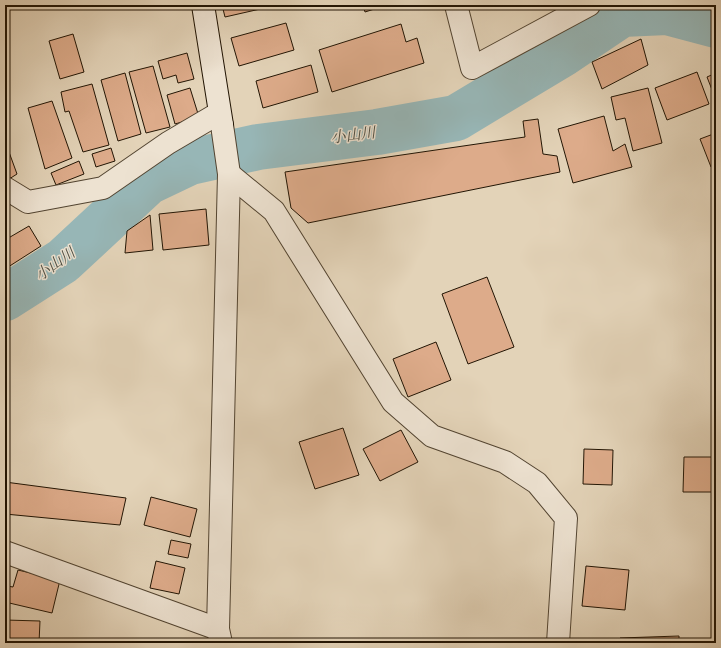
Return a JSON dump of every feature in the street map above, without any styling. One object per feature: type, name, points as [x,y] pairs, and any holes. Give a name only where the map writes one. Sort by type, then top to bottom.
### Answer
[{"type":"street","points":[[5,552],[220,636],[229,174],[203,5]]},
{"type":"street","points":[[456,5],[472,68],[589,5]]},
{"type":"street","points":[[5,205],[103,188],[168,143],[220,119]]},
{"type":"street","points":[[229,174],[274,211],[393,402],[432,436],[505,462],[537,483],[566,518],[558,643]]},
{"type":"street","points":[[5,188],[28,202]]},
{"type":"building","points":[[222,5],[268,5],[269,7],[225,17]]},
{"type":"building","points":[[363,5],[387,5],[365,12]]},
{"type":"building","points":[[286,23],[294,50],[239,66],[231,38]]},
{"type":"building","points":[[401,24],[406,42],[417,38],[424,63],[332,92],[319,50]]},
{"type":"building","points":[[73,34],[84,72],[60,79],[49,41]]},
{"type":"building","points":[[641,39],[648,65],[602,89],[592,62]]},
{"type":"building","points":[[187,53],[194,79],[178,83],[176,75],[163,79],[158,61]]},
{"type":"building","points":[[311,65],[318,92],[263,108],[256,81]]},
{"type":"building","points":[[153,66],[170,127],[146,133],[129,72]]},
{"type":"building","points":[[697,72],[709,104],[667,120],[655,88]]},
{"type":"building","points":[[125,73],[141,134],[118,141],[101,80]]},
{"type":"building","points":[[716,73],[716,100],[707,77]]},
{"type":"building","points":[[92,84],[109,145],[83,152],[69,111],[65,112],[61,92]]},
{"type":"building","points":[[190,88],[199,117],[175,124],[167,95]]},
{"type":"building","points":[[648,88],[662,143],[633,151],[625,118],[616,120],[611,97]]},
{"type":"building","points":[[52,101],[72,158],[45,169],[28,108]]},
{"type":"building","points":[[604,116],[613,151],[625,144],[632,167],[573,183],[558,129]]},
{"type":"building","points":[[538,119],[543,154],[557,156],[560,172],[308,223],[291,208],[285,172],[525,137],[523,121]]},
{"type":"building","points":[[716,133],[716,165],[711,167],[700,139]]},
{"type":"building","points":[[5,141],[17,174],[6,181],[5,180]]},
{"type":"building","points":[[111,148],[115,161],[96,167],[92,154]]},
{"type":"building","points":[[79,161],[84,174],[56,185],[51,173]]},
{"type":"building","points":[[206,209],[209,245],[163,250],[159,214]]},
{"type":"building","points":[[150,215],[153,250],[125,253],[127,231]]},
{"type":"building","points":[[29,226],[41,246],[5,269],[5,240]]},
{"type":"building","points":[[487,277],[514,347],[468,364],[442,294]]},
{"type":"building","points":[[436,342],[451,380],[408,397],[393,359]]},
{"type":"building","points":[[343,428],[359,475],[315,489],[299,442]]},
{"type":"building","points":[[401,430],[418,462],[380,481],[363,449]]},
{"type":"building","points":[[584,449],[613,450],[612,485],[583,484]]},
{"type":"building","points":[[684,457],[713,457],[712,492],[683,492]]},
{"type":"building","points":[[5,482],[126,498],[120,525],[5,514]]},
{"type":"building","points":[[151,497],[197,509],[190,537],[144,525]]},
{"type":"building","points":[[716,503],[716,560],[713,560]]},
{"type":"building","points":[[171,540],[191,544],[188,558],[168,554]]},
{"type":"building","points":[[156,561],[185,568],[179,594],[150,588]]},
{"type":"building","points":[[586,566],[629,570],[625,610],[582,606]]},
{"type":"building","points":[[18,570],[60,580],[52,613],[5,602],[7,586],[13,587]]},
{"type":"building","points":[[5,620],[40,621],[39,643],[5,643]]},
{"type":"building","points":[[679,636],[679,643],[620,643],[620,638]]},
{"type":"waterway","name":"小山川","points":[[5,298],[63,261],[148,182],[190,162],[258,147],[377,132],[456,118],[564,53],[622,14],[667,12],[716,25]]}]
